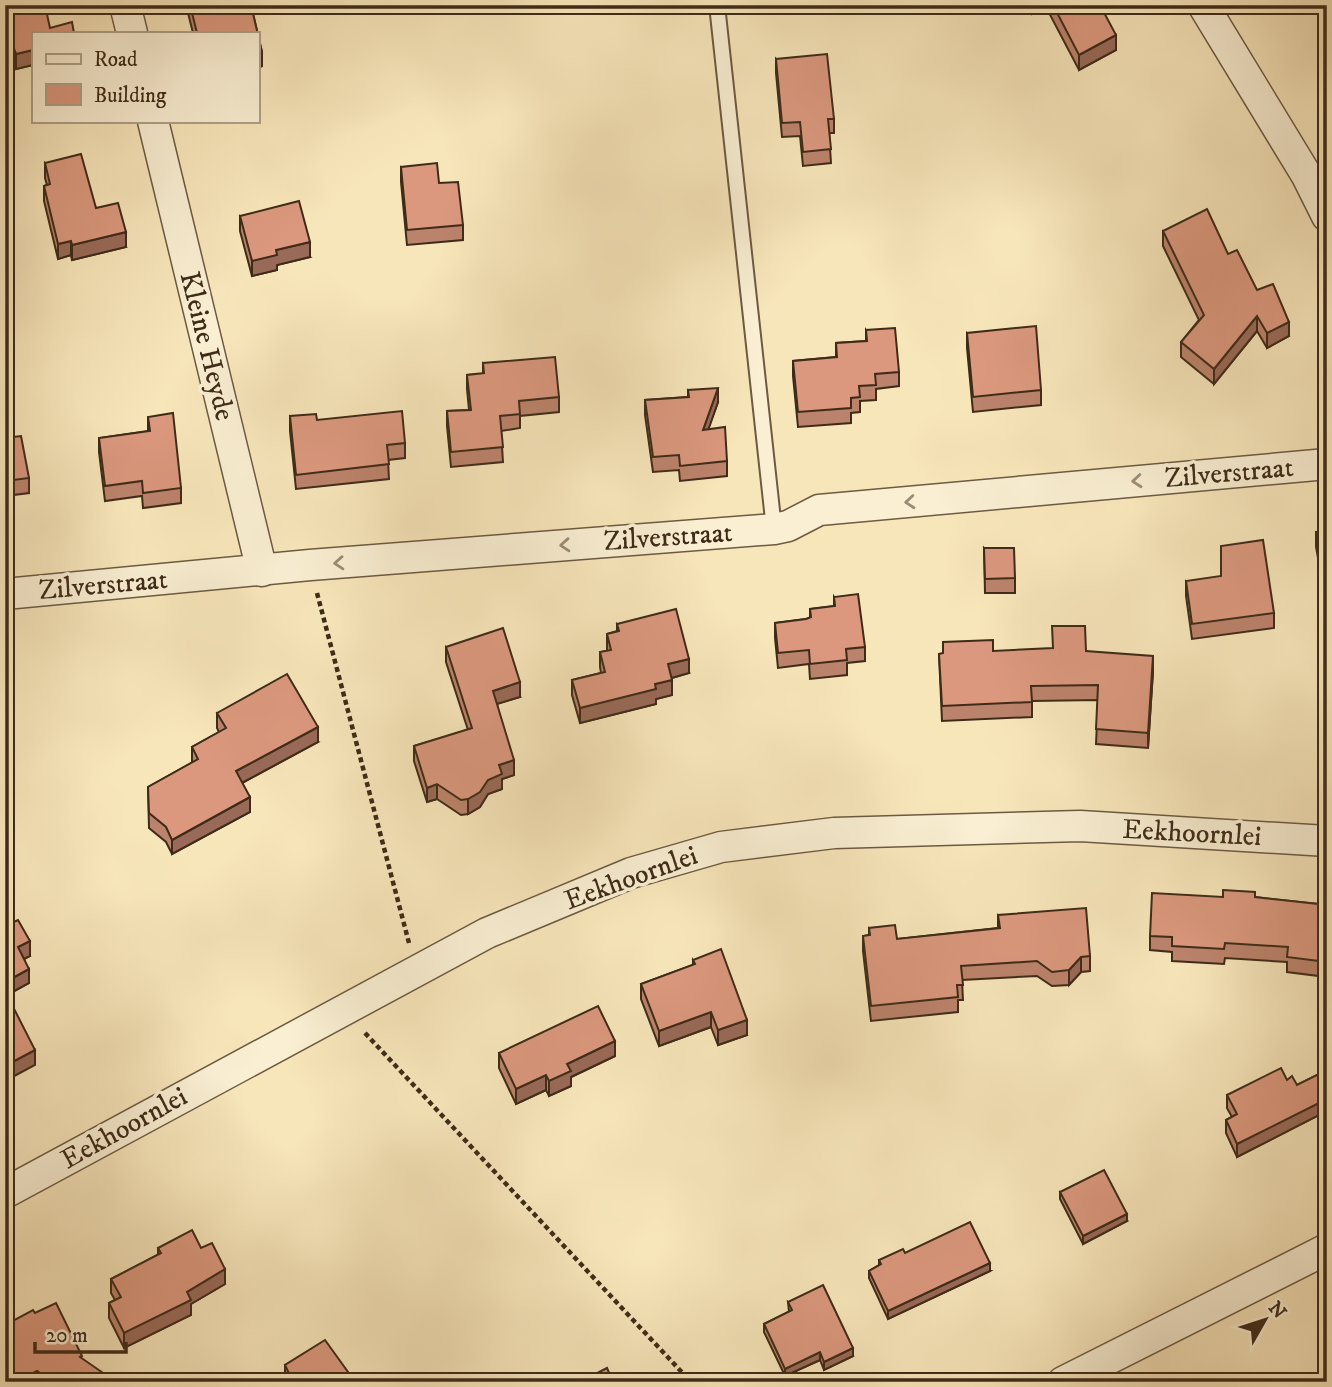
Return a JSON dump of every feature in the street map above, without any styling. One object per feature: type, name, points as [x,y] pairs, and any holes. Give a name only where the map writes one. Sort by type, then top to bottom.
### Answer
[{"type":"street","points":[[125,5],[132,32]]},
{"type":"street","points":[[1203,5],[1307,176],[1327,216]]},
{"type":"street","name":"Kleine Heyde","points":[[153,122],[262,571]]},
{"type":"street","name":"Zilverstraat","points":[[5,594],[310,565],[774,529],[788,526],[819,510],[1327,464]]},
{"type":"street","name":"Eekhoornlei","points":[[5,1193],[487,933],[631,873],[721,847],[834,833],[1080,826],[1327,841]]},
{"type":"street","points":[[1063,1382],[1327,1249]]},
{"type":"lane","points":[[717,5],[774,529]]},
{"type":"path","points":[[310,565],[417,972]]},
{"type":"path","points":[[342,1010],[691,1382]]},
{"type":"building","points":[[5,5],[45,5],[50,28],[72,22],[74,32],[32,32],[32,50],[16,54],[5,23]]},
{"type":"building","points":[[190,5],[251,5],[257,32],[197,32]]},
{"type":"building","points":[[1053,5],[1100,5],[1116,35],[1079,55]]},
{"type":"building","points":[[827,54],[834,119],[828,119],[831,149],[803,152],[800,122],[782,123],[776,59]]},
{"type":"building","points":[[81,154],[96,208],[118,203],[126,232],[72,245],[71,241],[58,244],[44,186],[50,184],[45,163]]},
{"type":"building","points":[[437,163],[439,183],[458,182],[463,225],[407,230],[401,167]]},
{"type":"building","points":[[299,201],[310,242],[276,250],[277,255],[252,261],[240,216]]},
{"type":"building","points":[[1207,209],[1228,254],[1237,250],[1257,290],[1273,284],[1289,322],[1267,333],[1257,316],[1214,369],[1181,342],[1204,315],[1163,231]]},
{"type":"building","points":[[1036,326],[1041,390],[973,397],[967,333]]},
{"type":"building","points":[[895,328],[899,372],[875,374],[876,385],[859,386],[860,397],[851,398],[851,408],[798,412],[793,361],[837,357],[836,343],[867,341],[866,330]]},
{"type":"building","points":[[555,357],[559,397],[519,401],[520,414],[500,416],[503,447],[451,452],[447,411],[471,410],[467,375],[484,373],[483,363]]},
{"type":"building","points":[[718,388],[703,430],[725,427],[727,461],[680,466],[679,455],[653,457],[645,400],[689,397],[688,390]]},
{"type":"building","points":[[402,411],[405,443],[387,445],[389,464],[296,475],[290,416],[316,414],[317,420]]},
{"type":"building","points":[[173,413],[181,488],[143,493],[142,481],[105,486],[99,438],[150,431],[148,417]]},
{"type":"building","points":[[21,436],[29,478],[5,481],[5,438]]},
{"type":"building","points":[[1327,530],[1327,587],[1326,587],[1316,532]]},
{"type":"building","points":[[1263,540],[1274,613],[1192,624],[1186,581],[1221,576],[1221,546]]},
{"type":"building","points":[[984,548],[1014,548],[1015,578],[985,579]]},
{"type":"building","points":[[858,594],[865,647],[846,649],[847,660],[810,664],[809,650],[778,653],[775,623],[806,619],[811,617],[810,609],[835,606],[834,597]]},
{"type":"building","points":[[676,609],[689,659],[668,664],[672,680],[655,684],[656,689],[580,708],[572,680],[605,672],[600,652],[611,650],[607,634],[619,631],[617,624]]},
{"type":"building","points":[[1052,626],[1085,626],[1086,651],[1153,656],[1148,733],[1096,729],[1098,685],[1031,686],[1032,702],[942,706],[939,654],[943,653],[943,642],[993,640],[993,651],[1053,648]]},
{"type":"building","points":[[503,628],[520,682],[493,691],[514,760],[499,765],[502,774],[488,780],[480,792],[468,799],[461,800],[437,784],[427,788],[414,746],[472,728],[446,647]]},
{"type":"building","points":[[287,674],[318,727],[236,771],[250,797],[172,840],[166,827],[149,813],[148,787],[198,759],[192,747],[226,728],[217,713]]},
{"type":"building","points":[[1223,890],[1255,892],[1255,897],[1327,905],[1327,962],[1287,957],[1288,947],[1225,943],[1224,949],[1172,946],[1172,937],[1150,936],[1152,893],[1223,897]]},
{"type":"building","points":[[1086,908],[1090,956],[1081,957],[1069,970],[1052,972],[1037,961],[961,966],[963,985],[957,985],[958,997],[871,1006],[863,936],[870,935],[869,928],[895,925],[897,939],[1000,928],[998,915]]},
{"type":"building","points":[[18,920],[30,941],[18,947],[29,969],[9,980],[5,972],[5,926]]},
{"type":"building","points":[[721,949],[747,1020],[718,1030],[711,1012],[659,1031],[641,984],[695,964],[693,960]]},
{"type":"building","points":[[5,991],[35,1050],[5,1066]]},
{"type":"building","points":[[598,1006],[615,1041],[567,1064],[571,1071],[549,1081],[546,1075],[516,1089],[499,1053]]},
{"type":"building","points":[[1281,1068],[1287,1080],[1292,1076],[1297,1085],[1327,1070],[1327,1099],[1237,1144],[1226,1120],[1237,1114],[1227,1095]]},
{"type":"building","points":[[1104,1170],[1127,1214],[1083,1236],[1060,1192]]},
{"type":"building","points":[[970,1222],[990,1263],[888,1311],[869,1271],[881,1264],[879,1260],[903,1249],[905,1253]]},
{"type":"building","points":[[192,1230],[201,1248],[212,1243],[225,1269],[187,1292],[191,1300],[124,1333],[109,1303],[121,1297],[111,1279],[161,1253],[158,1248]]},
{"type":"building","points":[[823,1285],[853,1348],[824,1362],[820,1352],[785,1369],[764,1324],[792,1310],[788,1302]]},
{"type":"building","points":[[56,1303],[82,1356],[80,1357],[106,1375],[102,1382],[53,1382],[37,1371],[16,1382],[10,1382],[5,1372],[5,1325],[33,1310],[35,1313]]},
{"type":"building","points":[[325,1340],[352,1382],[293,1382],[285,1365]]},
{"type":"building","points":[[607,1368],[613,1382],[580,1382]]}]
